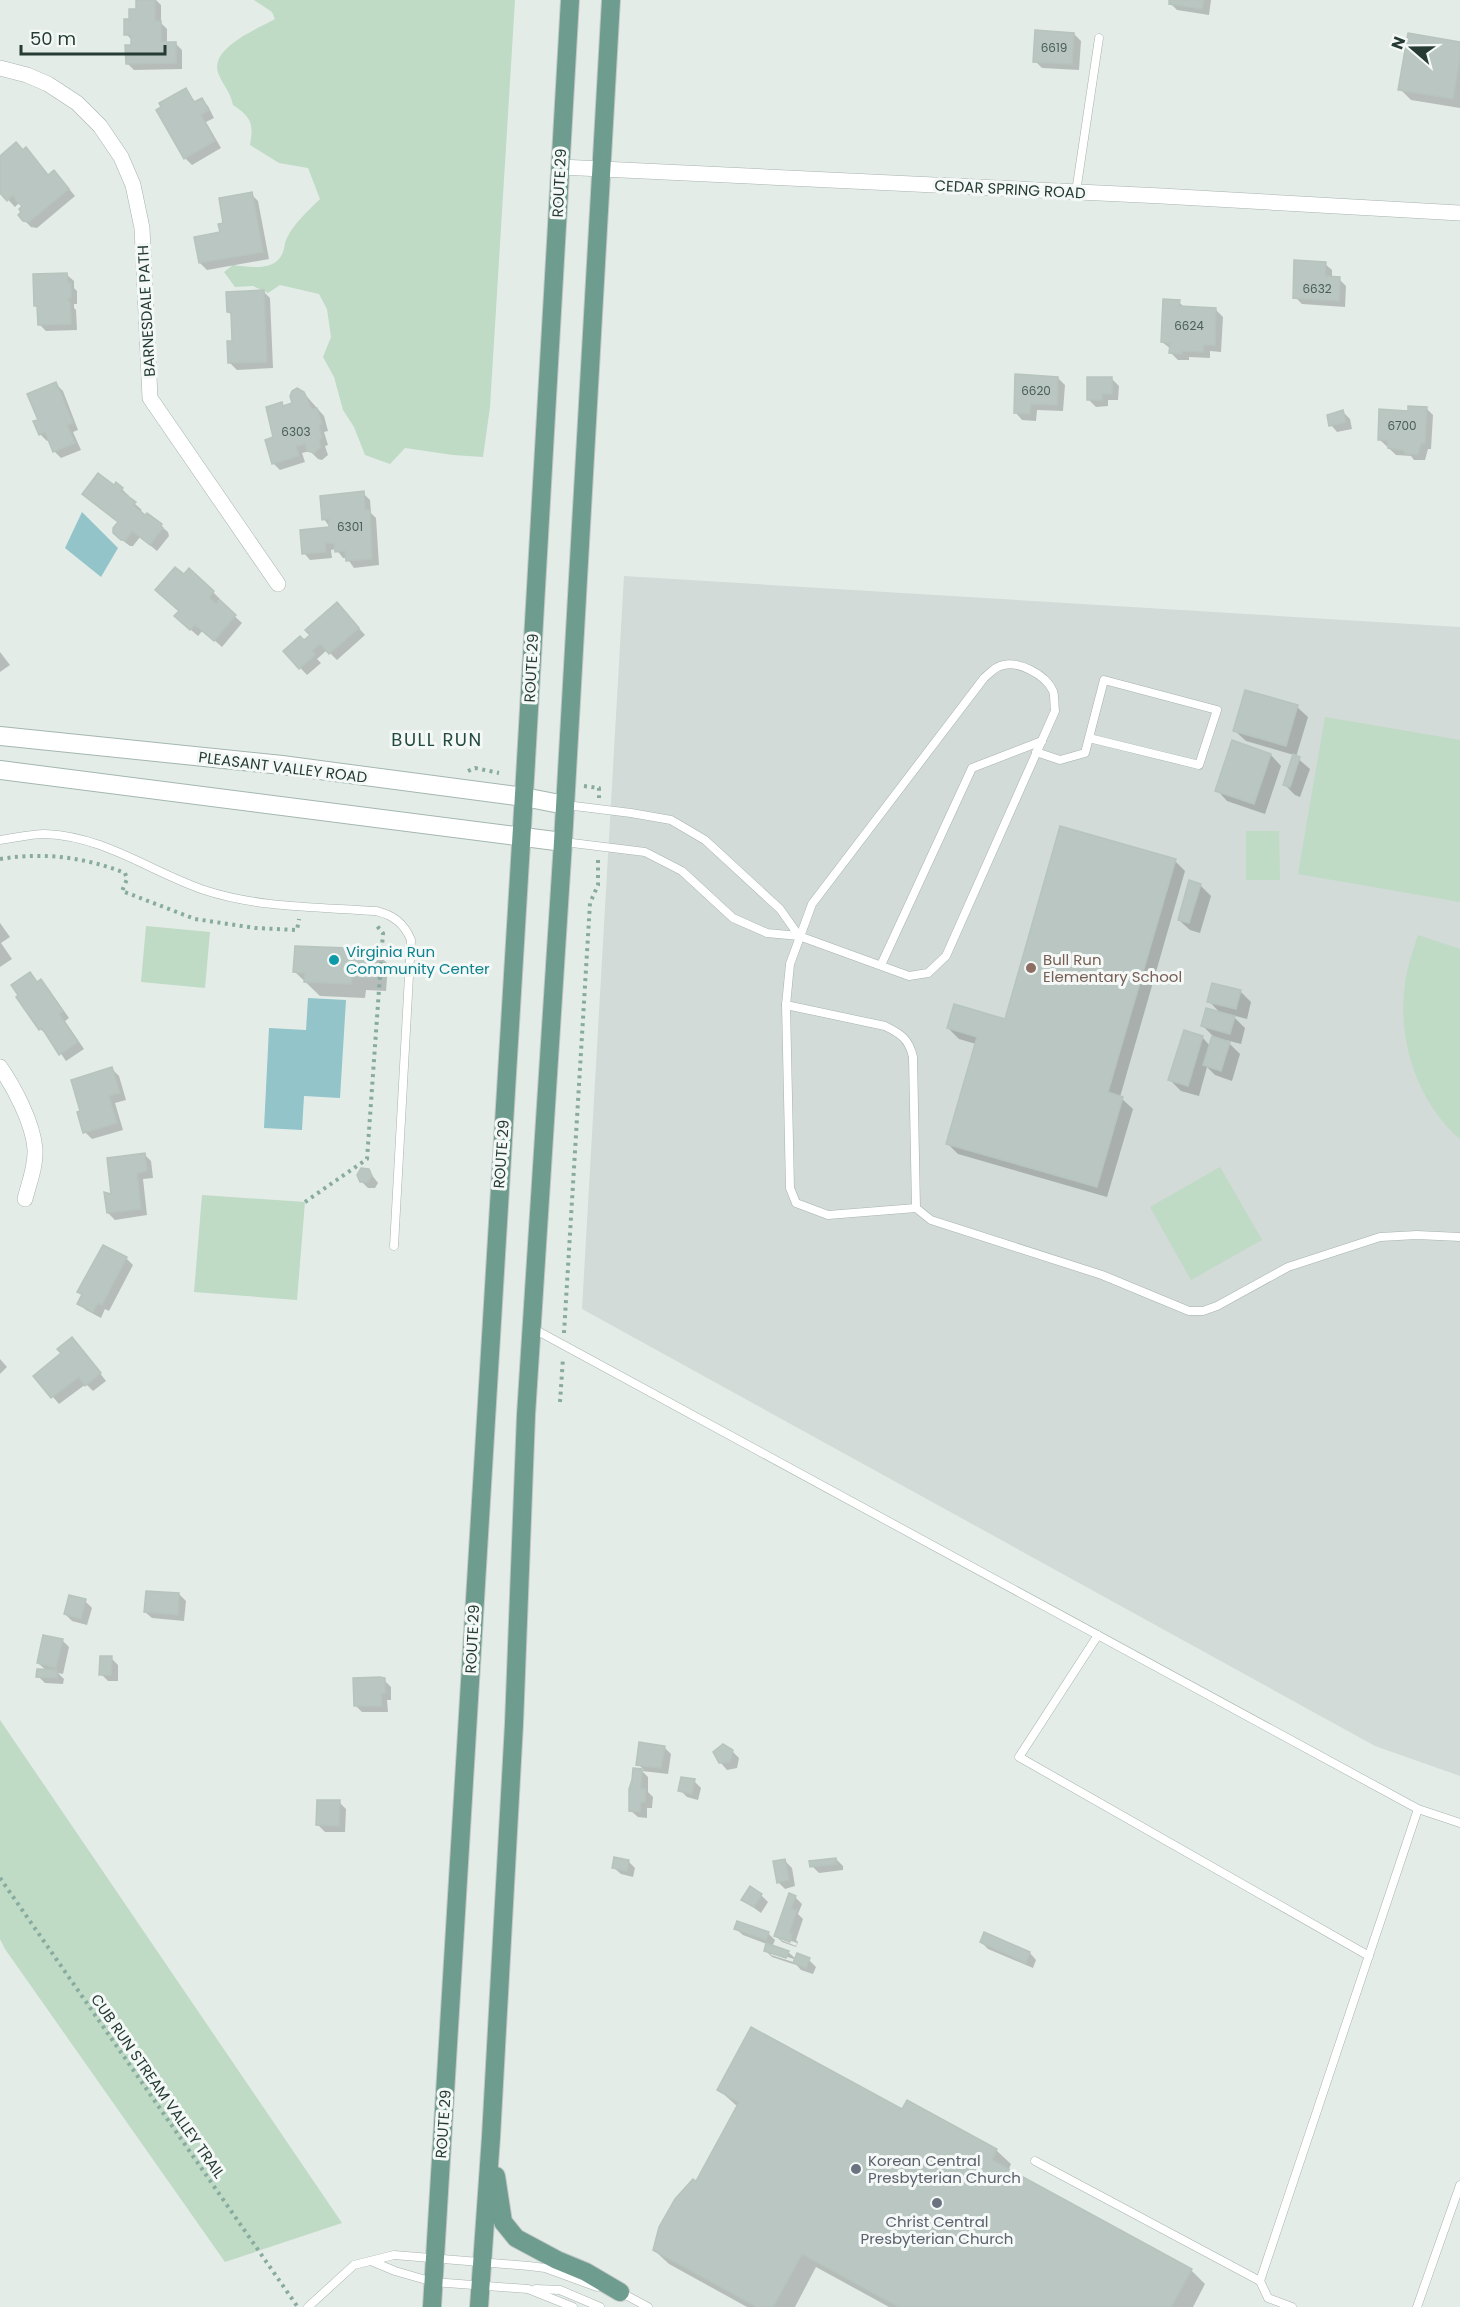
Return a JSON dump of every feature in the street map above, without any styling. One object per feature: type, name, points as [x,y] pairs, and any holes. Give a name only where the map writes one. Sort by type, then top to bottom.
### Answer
[{"type":"main road","name":"ROUTE 29","points":[[432,2307],[570,0]]},
{"type":"main road","points":[[479,2307],[514,1724],[526,1415],[563,842],[611,0]]},
{"type":"main road","name":"PLEASANT VALLEY ROAD","points":[[0,736],[282,765],[524,797],[565,805]]},
{"type":"main road","points":[[0,770],[563,842]]},
{"type":"main road","points":[[491,2137],[503,2222],[516,2238],[557,2260],[586,2272],[620,2292]]},
{"type":"street","name":"BARNESDALE PATH","points":[[0,68],[27,75],[48,84],[77,103],[100,126],[121,157],[133,185],[142,228],[150,398],[278,584]]},
{"type":"street","name":"CEDAR SPRING ROAD","points":[[560,167],[1460,213]]},
{"type":"street","points":[[0,1067],[22,1104],[35,1147],[34,1162],[25,1199]]},
{"type":"lane","points":[[1076,192],[1099,39]]},
{"type":"lane","points":[[563,842],[645,852],[682,871],[734,918],[766,933],[799,936],[909,976],[928,973],[946,956],[1055,711],[1053,692],[1042,677],[1030,670],[1017,665],[1000,665],[984,678],[812,904],[799,936],[790,964],[786,1005],[790,1188],[796,1203],[828,1215],[916,1208],[931,1220],[1102,1275],[1189,1311],[1203,1311],[1217,1306],[1288,1266],[1380,1238],[1417,1235],[1460,1237]]},
{"type":"lane","points":[[1036,752],[1060,760],[1085,753],[1104,680],[1217,710],[1199,765],[1089,738]]},
{"type":"lane","points":[[881,965],[972,768],[1042,741]]},
{"type":"lane","points":[[565,805],[671,820],[705,840],[780,909],[799,936]]},
{"type":"lane","points":[[0,840],[44,834],[71,837],[96,843],[203,890],[228,897],[268,904],[376,911],[388,914],[399,921],[411,940],[394,1246]]},
{"type":"lane","points":[[786,1005],[885,1026],[900,1033],[910,1044],[913,1057],[916,1208]]},
{"type":"lane","points":[[532,1328],[1418,1809],[1460,1823]]},
{"type":"lane","points":[[1098,1635],[1019,1757],[1369,1956]]},
{"type":"lane","points":[[1260,2281],[1418,1809]]},
{"type":"lane","points":[[1035,2161],[1260,2281],[1268,2298],[1292,2307]]},
{"type":"lane","points":[[1417,2307],[1460,2185]]},
{"type":"lane","points":[[308,2307],[354,2265],[394,2255],[545,2268],[596,2287],[620,2292],[648,2307]]},
{"type":"lane","points":[[371,2261],[433,2282],[560,2290],[600,2307]]},
{"type":"lane","points":[[528,2289],[573,2307]]},
{"type":"lane","points":[[1263,2307],[1268,2298]]},
{"type":"path","points":[[457,771],[476,768],[525,778]]},
{"type":"path","points":[[566,784],[599,788],[599,810]]},
{"type":"path","points":[[560,1402],[591,903],[597,885],[598,847]]},
{"type":"path","points":[[0,859],[70,856],[103,864],[125,873],[127,879],[122,891],[195,919],[255,928],[297,930],[298,919],[309,919]]},
{"type":"path","points":[[305,1202],[367,1159],[383,933],[372,921]]},
{"type":"path","points":[[371,983],[379,983]]},
{"type":"path","name":"CUB RUN STREAM VALLEY TRAIL","points":[[0,1878],[297,2307]]},
{"type":"shaded area","name":"Bull Run Elementary School","points":[[624,576],[1460,627],[1460,1776],[1375,1746],[582,1309]]},
{"type":"green space","points":[[254,0],[515,0],[490,407],[483,457],[405,448],[390,464],[365,455],[354,427],[343,410],[334,377],[323,357],[331,337],[327,309],[319,294],[280,285],[268,293],[253,286],[235,287],[224,272],[233,265],[261,267],[274,263],[283,252],[293,227],[320,199],[308,168],[279,163],[250,145],[252,131],[250,121],[233,105],[219,75],[217,65],[220,56],[227,48],[275,19],[272,12]]},
{"type":"green space","points":[[1325,717],[1460,740],[1460,902],[1298,874]]},
{"type":"green space","points":[[1246,831],[1279,831],[1280,880],[1246,880]]},
{"type":"green space","points":[[146,926],[210,932],[205,988],[141,982]]},
{"type":"green space","points":[[1418,935],[1460,949],[1460,1139],[1432,1107],[1413,1068],[1408,1047],[1403,1005],[1409,965]]},
{"type":"green space","points":[[1220,1167],[1262,1240],[1191,1280],[1150,1207]]},
{"type":"green space","points":[[202,1195],[305,1202],[297,1300],[194,1292]]},
{"type":"green space","points":[[0,1720],[342,2223],[225,2262],[5,1949],[0,1939]]},
{"type":"water","points":[[82,512],[118,548],[101,577],[65,548]]},
{"type":"water","points":[[308,998],[346,1000],[340,1098],[304,1096],[302,1130],[264,1128],[269,1028],[306,1030]]},
{"type":"building","points":[[136,0],[155,0],[155,21],[161,21],[161,42],[176,42],[176,63],[126,64],[125,45],[131,45],[131,35],[124,35],[124,19],[129,19],[129,9],[136,9]]},
{"type":"building","points":[[1169,0],[1204,0],[1202,9],[1169,4]]},
{"type":"building","points":[[1035,30],[1074,33],[1072,64],[1033,62]]},
{"type":"building","points":[[1408,33],[1460,42],[1460,57],[1453,99],[1398,90]]},
{"type":"building","points":[[186,88],[194,102],[202,98],[209,110],[201,115],[215,141],[184,159],[156,110],[161,107],[159,103]]},
{"type":"building","points":[[16,142],[23,150],[26,147],[48,175],[54,170],[69,189],[29,222],[23,221],[18,215],[22,206],[13,195],[7,201],[0,193],[0,156]]},
{"type":"building","points":[[252,192],[263,252],[199,263],[194,237],[220,232],[218,224],[223,223],[219,198]]},
{"type":"building","points":[[1294,260],[1326,262],[1325,276],[1340,277],[1339,301],[1293,298]]},
{"type":"building","points":[[67,273],[68,283],[71,283],[71,298],[68,298],[68,301],[70,301],[71,324],[38,325],[37,306],[34,306],[33,274]]},
{"type":"building","points":[[264,290],[267,362],[228,363],[227,341],[232,341],[231,312],[227,312],[226,292]]},
{"type":"building","points":[[1163,299],[1180,300],[1179,306],[1216,308],[1215,345],[1204,345],[1203,352],[1169,353],[1170,343],[1161,342]]},
{"type":"building","points":[[1015,374],[1058,377],[1057,405],[1031,404],[1030,414],[1014,413]]},
{"type":"building","points":[[1087,377],[1112,377],[1112,394],[1102,394],[1102,400],[1087,400]]},
{"type":"building","points":[[56,382],[73,423],[67,425],[75,443],[53,452],[45,432],[39,435],[33,421],[38,420],[27,394]]},
{"type":"building","points":[[297,388],[304,392],[312,409],[317,408],[322,424],[319,425],[322,438],[319,439],[321,447],[314,453],[307,451],[305,444],[296,446],[299,456],[272,464],[265,440],[273,437],[266,407],[282,402],[283,406],[292,403],[290,396]]},
{"type":"building","points":[[1408,406],[1427,407],[1425,443],[1421,443],[1418,454],[1406,454],[1403,450],[1388,448],[1388,440],[1378,440],[1379,409],[1408,411]]},
{"type":"building","points":[[1343,410],[1346,422],[1329,426],[1327,415]]},
{"type":"building","points":[[98,473],[114,485],[116,482],[123,488],[121,491],[136,502],[133,505],[162,524],[163,528],[150,545],[132,531],[126,540],[121,540],[113,533],[113,528],[118,522],[82,494]]},
{"type":"building","points":[[364,491],[365,510],[370,510],[372,559],[346,561],[345,551],[335,552],[334,543],[325,543],[326,552],[302,554],[300,530],[329,527],[329,519],[322,520],[320,496]]},
{"type":"building","points":[[175,567],[184,574],[189,568],[214,591],[209,598],[216,604],[220,600],[236,615],[214,641],[195,625],[190,630],[174,616],[179,611],[155,590]]},
{"type":"building","points":[[337,602],[359,628],[329,654],[320,644],[312,651],[315,655],[299,669],[283,651],[300,636],[304,640],[310,635],[305,630]]},
{"type":"building","points":[[1245,690],[1298,705],[1286,746],[1233,731]]},
{"type":"building","points":[[1232,740],[1271,754],[1254,804],[1215,791]]},
{"type":"building","points":[[1293,754],[1300,757],[1290,787],[1283,785]]},
{"type":"building","points":[[1060,826],[1176,859],[1108,1092],[1123,1097],[1097,1187],[946,1144],[977,1037],[947,1028],[954,1004],[1005,1019]]},
{"type":"building","points":[[1189,880],[1201,884],[1189,923],[1178,920]]},
{"type":"building","name":"Virginia Run Community Center","points":[[295,946],[375,949],[372,978],[352,976],[351,984],[304,982],[305,973],[293,972]]},
{"type":"building","points":[[30,972],[37,982],[41,979],[63,1011],[59,1014],[78,1042],[59,1055],[42,1028],[39,1030],[16,997],[18,995],[11,985]]},
{"type":"building","points":[[1212,983],[1241,990],[1236,1009],[1207,1002]]},
{"type":"building","points":[[1206,1008],[1235,1016],[1230,1034],[1201,1026]]},
{"type":"building","points":[[1184,1030],[1203,1036],[1188,1086],[1168,1080]]},
{"type":"building","points":[[1212,1036],[1230,1042],[1221,1071],[1203,1065]]},
{"type":"building","points":[[112,1067],[120,1093],[109,1096],[117,1123],[83,1133],[77,1112],[80,1111],[71,1080]]},
{"type":"building","points":[[145,1153],[147,1171],[137,1173],[141,1209],[107,1213],[104,1192],[111,1194],[107,1158]]},
{"type":"building","points":[[361,1168],[369,1169],[372,1176],[368,1182],[360,1182],[357,1175]]},
{"type":"building","points":[[103,1245],[127,1257],[102,1305],[98,1303],[93,1312],[77,1304],[82,1294],[77,1292]]},
{"type":"building","points":[[72,1337],[101,1373],[85,1386],[79,1377],[51,1398],[33,1376],[61,1353],[57,1349]]},
{"type":"building","points":[[146,1591],[179,1593],[178,1615],[144,1612]]},
{"type":"building","points":[[69,1595],[86,1599],[81,1619],[64,1614]]},
{"type":"building","points":[[43,1635],[63,1639],[56,1668],[37,1663]]},
{"type":"building","points":[[100,1656],[112,1656],[111,1675],[99,1675]]},
{"type":"building","points":[[37,1669],[57,1670],[57,1678],[36,1677]]},
{"type":"building","points":[[353,1678],[385,1678],[385,1693],[381,1694],[382,1706],[354,1706]]},
{"type":"building","points":[[639,1742],[665,1746],[661,1768],[636,1765]]},
{"type":"building","points":[[723,1744],[733,1750],[730,1762],[719,1763],[713,1752]]},
{"type":"building","points":[[633,1768],[642,1769],[641,1789],[646,1789],[645,1802],[641,1802],[640,1812],[629,1811],[629,1789]]},
{"type":"building","points":[[681,1777],[695,1779],[692,1794],[678,1791]]},
{"type":"building","points":[[317,1800],[340,1800],[339,1826],[316,1825]]},
{"type":"building","points":[[614,1857],[629,1860],[627,1871],[612,1868]]},
{"type":"building","points":[[836,1858],[837,1864],[810,1867],[809,1861]]},
{"type":"building","points":[[785,1859],[789,1880],[777,1883],[773,1861]]},
{"type":"building","points":[[750,1886],[762,1894],[754,1907],[741,1900]]},
{"type":"building","points":[[789,1893],[796,1896],[791,1909],[797,1910],[789,1933],[792,1934],[790,1942],[774,1936]]},
{"type":"building","points":[[737,1921],[769,1932],[766,1940],[734,1929]]},
{"type":"building","points":[[984,1932],[1030,1952],[1026,1963],[980,1942]]},
{"type":"building","points":[[766,1943],[789,1951],[786,1958],[764,1951]]},
{"type":"building","points":[[797,1953],[810,1958],[806,1968],[793,1963]]},
{"type":"building","name":"Korean Central Presbyterian Church","points":[[751,2027],[902,2109],[907,2100],[997,2149],[992,2160],[1192,2269],[1171,2307],[899,2307],[802,2254],[773,2307],[757,2307],[653,2250],[659,2227],[675,2199],[693,2179],[696,2181],[739,2102],[717,2090]]},
{"type":"place","name":"Virginia Run Community Center","points":[[334,960]]},
{"type":"place","name":"Bull Run Elementary School","points":[[1031,968]]},
{"type":"place","name":"Korean Central Presbyterian Church","points":[[856,2169]]},
{"type":"place","name":"Christ Central Presbyterian Church","points":[[937,2203]]},
{"type":"district","name":"BULL RUN","points":[[437,739]]}]
